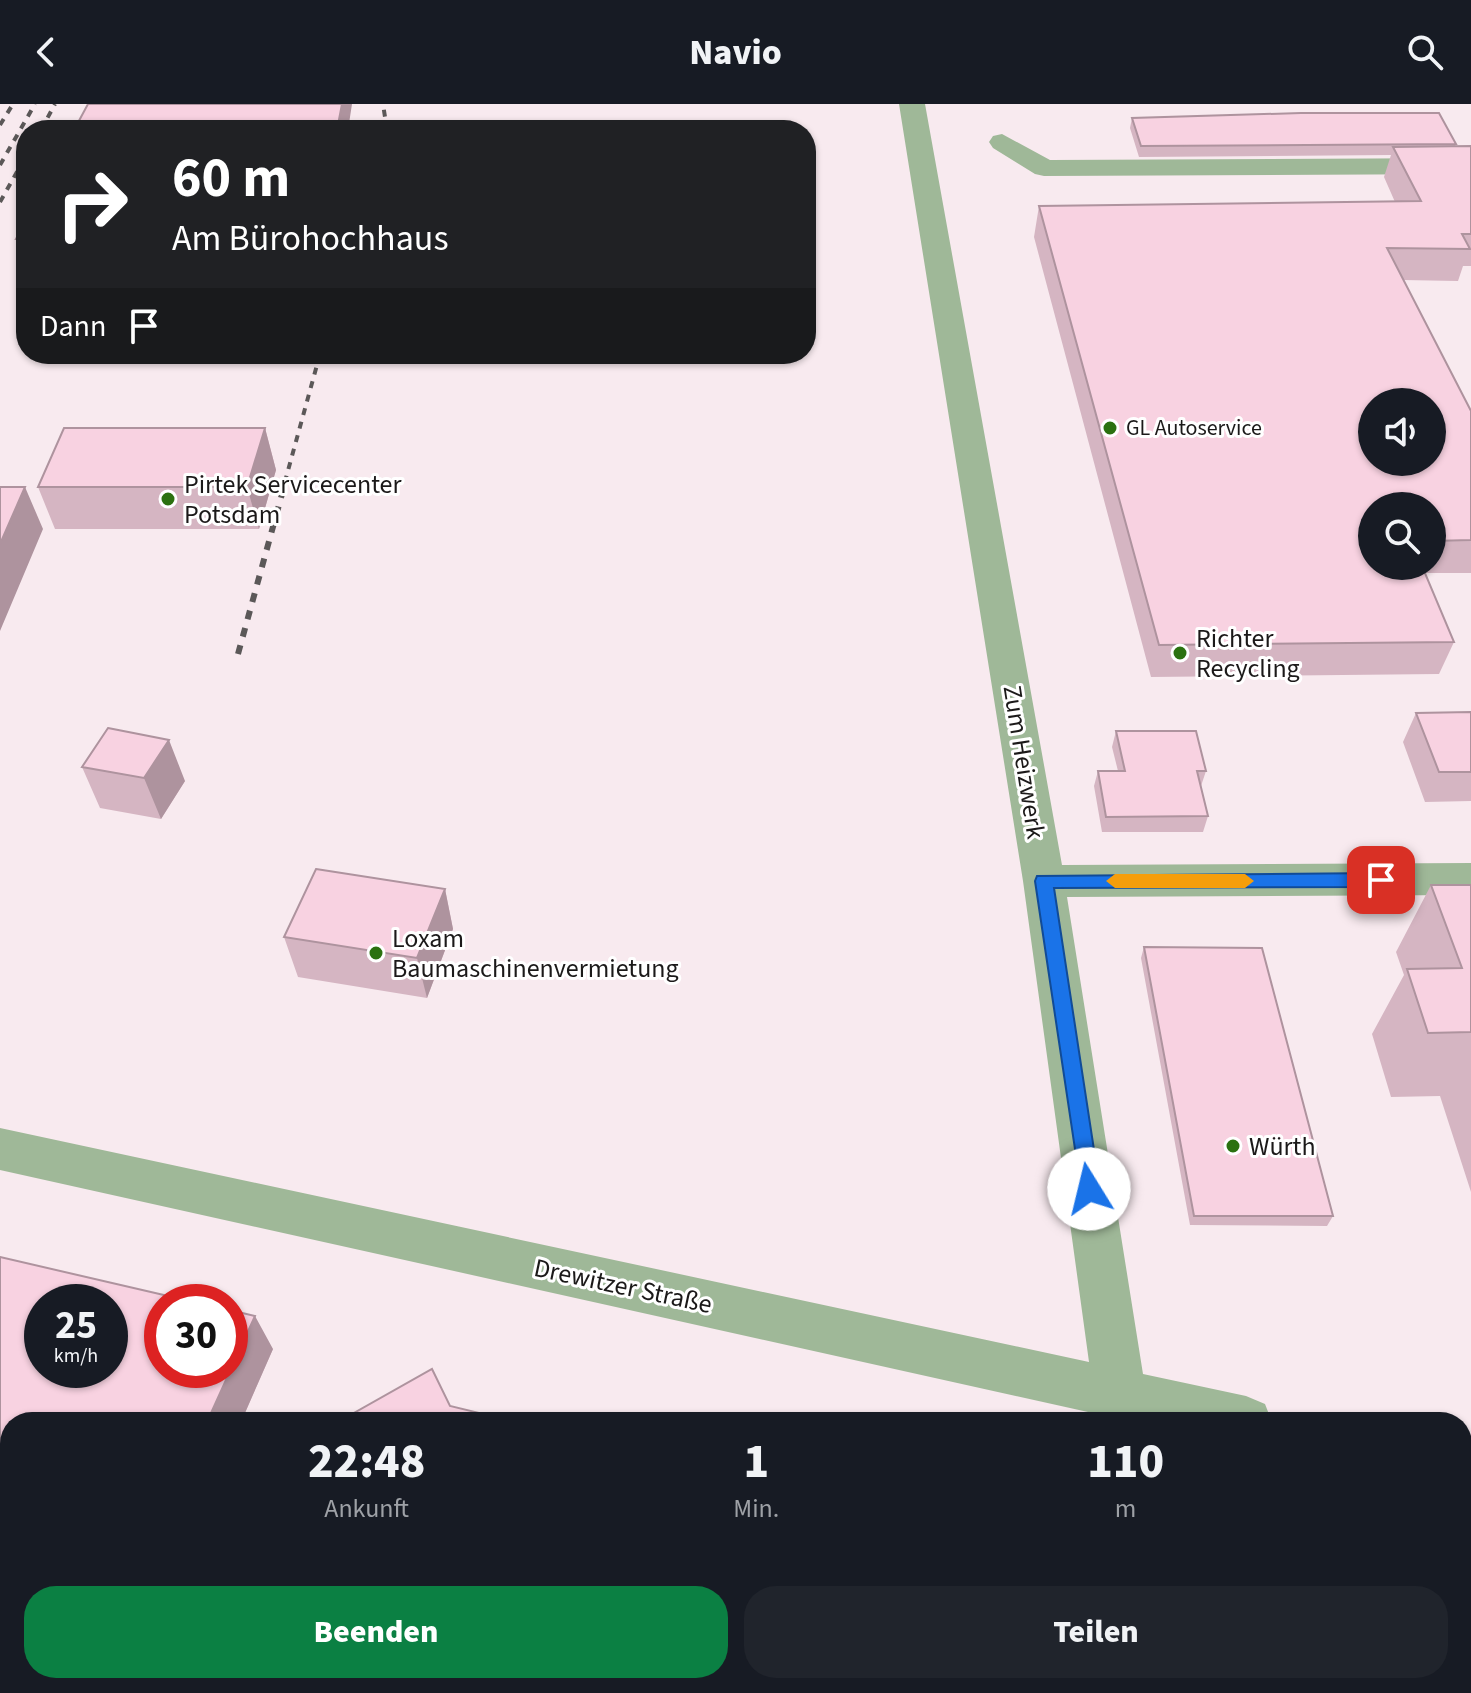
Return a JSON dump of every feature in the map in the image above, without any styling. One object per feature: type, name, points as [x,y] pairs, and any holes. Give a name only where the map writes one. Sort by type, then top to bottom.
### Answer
[{"type":"street","name":"Zum Heizwerk","points":[[912,104],[1044,881],[1122,1409]]},
{"type":"street","points":[[1002,142],[1044,168],[1471,166]]},
{"type":"street","points":[[1044,881],[1471,879]]},
{"type":"street","name":"Drewitzer Straße","points":[[0,1149],[1122,1409],[1151,1412]]},
{"type":"shaded area","points":[[0,104],[1471,104],[1471,1412],[0,1412]]},
{"type":"building","points":[[88,104],[342,104],[339,120],[79,120]]},
{"type":"building","points":[[1439,113],[1456,144],[1141,146],[1132,118]]},
{"type":"building","points":[[1471,146],[1471,234],[1462,234],[1470,249],[1387,248],[1471,411],[1471,540],[1446,541],[1446,492],[1358,492],[1358,580],[1428,580],[1454,642],[1159,645],[1039,206],[1421,201],[1393,147]]},
{"type":"building","points":[[64,428],[265,428],[247,487],[38,487]]},
{"type":"building","points":[[0,487],[25,487],[0,544]]},
{"type":"building","points":[[1471,712],[1471,772],[1439,772],[1416,713]]},
{"type":"building","points":[[108,728],[169,740],[144,778],[82,767]]},
{"type":"building","points":[[1116,731],[1196,731],[1206,771],[1197,771],[1208,816],[1106,817],[1098,771],[1125,771]]},
{"type":"building","points":[[316,869],[445,889],[417,958],[284,937]]},
{"type":"building","points":[[1431,885],[1471,885],[1471,1032],[1428,1033],[1407,969],[1462,968]]},
{"type":"building","points":[[1144,947],[1262,948],[1333,1216],[1194,1216]]},
{"type":"building","points":[[0,1257],[116,1284],[24,1284],[24,1388],[128,1388],[128,1287],[144,1290],[144,1388],[222,1388],[212,1412],[0,1412]]},
{"type":"building","points":[[248,1314],[255,1316],[248,1331]]},
{"type":"building","points":[[432,1369],[450,1406],[475,1412],[356,1412]]},
{"type":"railway","points":[[0,125],[13,104]]},
{"type":"railway","points":[[26,120],[35,104]]},
{"type":"railway","points":[[46,120],[55,104]]},
{"type":"railway","points":[[383,104],[384,120]]},
{"type":"railway","points":[[0,165],[16,137]]},
{"type":"railway","points":[[0,202],[16,174]]},
{"type":"railway","points":[[281,496],[317,364]]},
{"type":"railway","points":[[238,654],[282,494]]},
{"type":"slow traffic","points":[[1115,881],[1245,881]]},
{"type":"place","name":"GL Autoservice","points":[[1110,428]]},
{"type":"place","name":"Pirtek Servicecenter Potsdam","points":[[168,499]]},
{"type":"place","name":"Richter Recycling","points":[[1180,653]]},
{"type":"place","name":"Loxam Baumaschinenvermietung","points":[[376,953]]},
{"type":"place","name":"Würth","points":[[1233,1146]]},
{"type":"route","points":[[1089,1189],[1044,881],[1381,880]]}]
